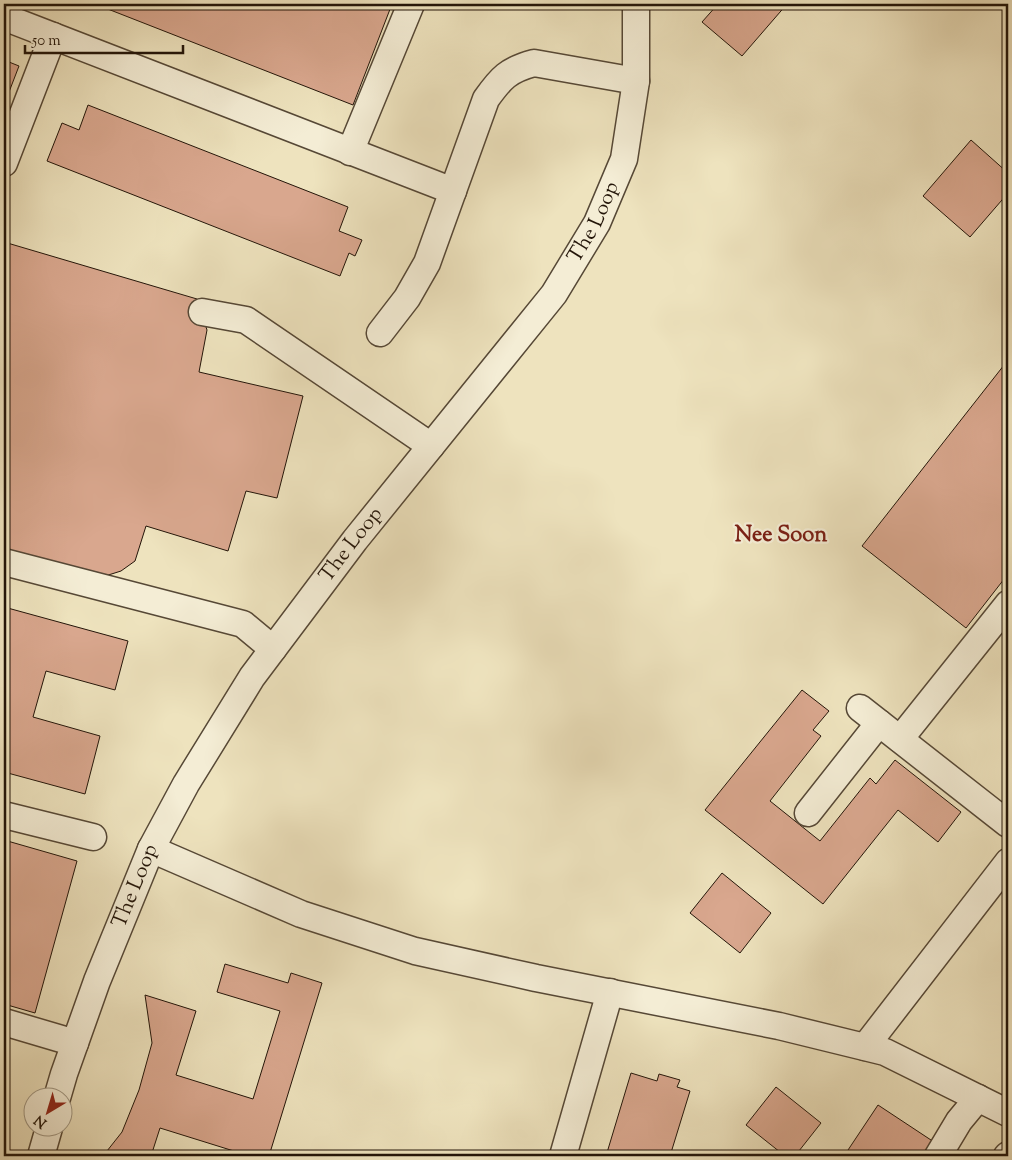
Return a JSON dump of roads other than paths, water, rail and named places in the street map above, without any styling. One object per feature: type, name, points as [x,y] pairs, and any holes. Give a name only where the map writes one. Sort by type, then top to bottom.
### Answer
[{"type":"lane","points":[[350,152],[411,4]]},
{"type":"lane","name":"The Loop","points":[[60,1088],[113,939],[151,849],[186,784],[252,677],[355,540],[554,294],[597,223],[624,160],[636,81],[636,4]]},
{"type":"lane","points":[[14,14],[53,36],[452,191]]},
{"type":"lane","points":[[4,163],[53,36]]},
{"type":"lane","points":[[380,333],[407,298],[427,264],[486,99],[500,79],[519,67],[534,63],[636,81]]},
{"type":"lane","points":[[202,312],[246,320],[432,446]]},
{"type":"lane","points":[[4,562],[243,624],[273,649]]},
{"type":"lane","points":[[900,739],[1008,604]]},
{"type":"lane","points":[[808,813],[869,716],[1008,824]]},
{"type":"lane","points":[[4,815],[93,837]]},
{"type":"lane","points":[[151,849],[301,914],[415,950],[536,978],[779,1026],[886,1052],[1008,1113]]},
{"type":"lane","points":[[865,1047],[1008,862]]},
{"type":"lane","points":[[562,1156],[610,992]]},
{"type":"lane","points":[[4,1022],[75,1043]]},
{"type":"lane","points":[[938,1156],[959,1121],[978,1098]]},
{"type":"lane","points":[[41,1156],[46,1138]]},
{"type":"district","name":"Nee Soon","points":[[781,536]]}]
